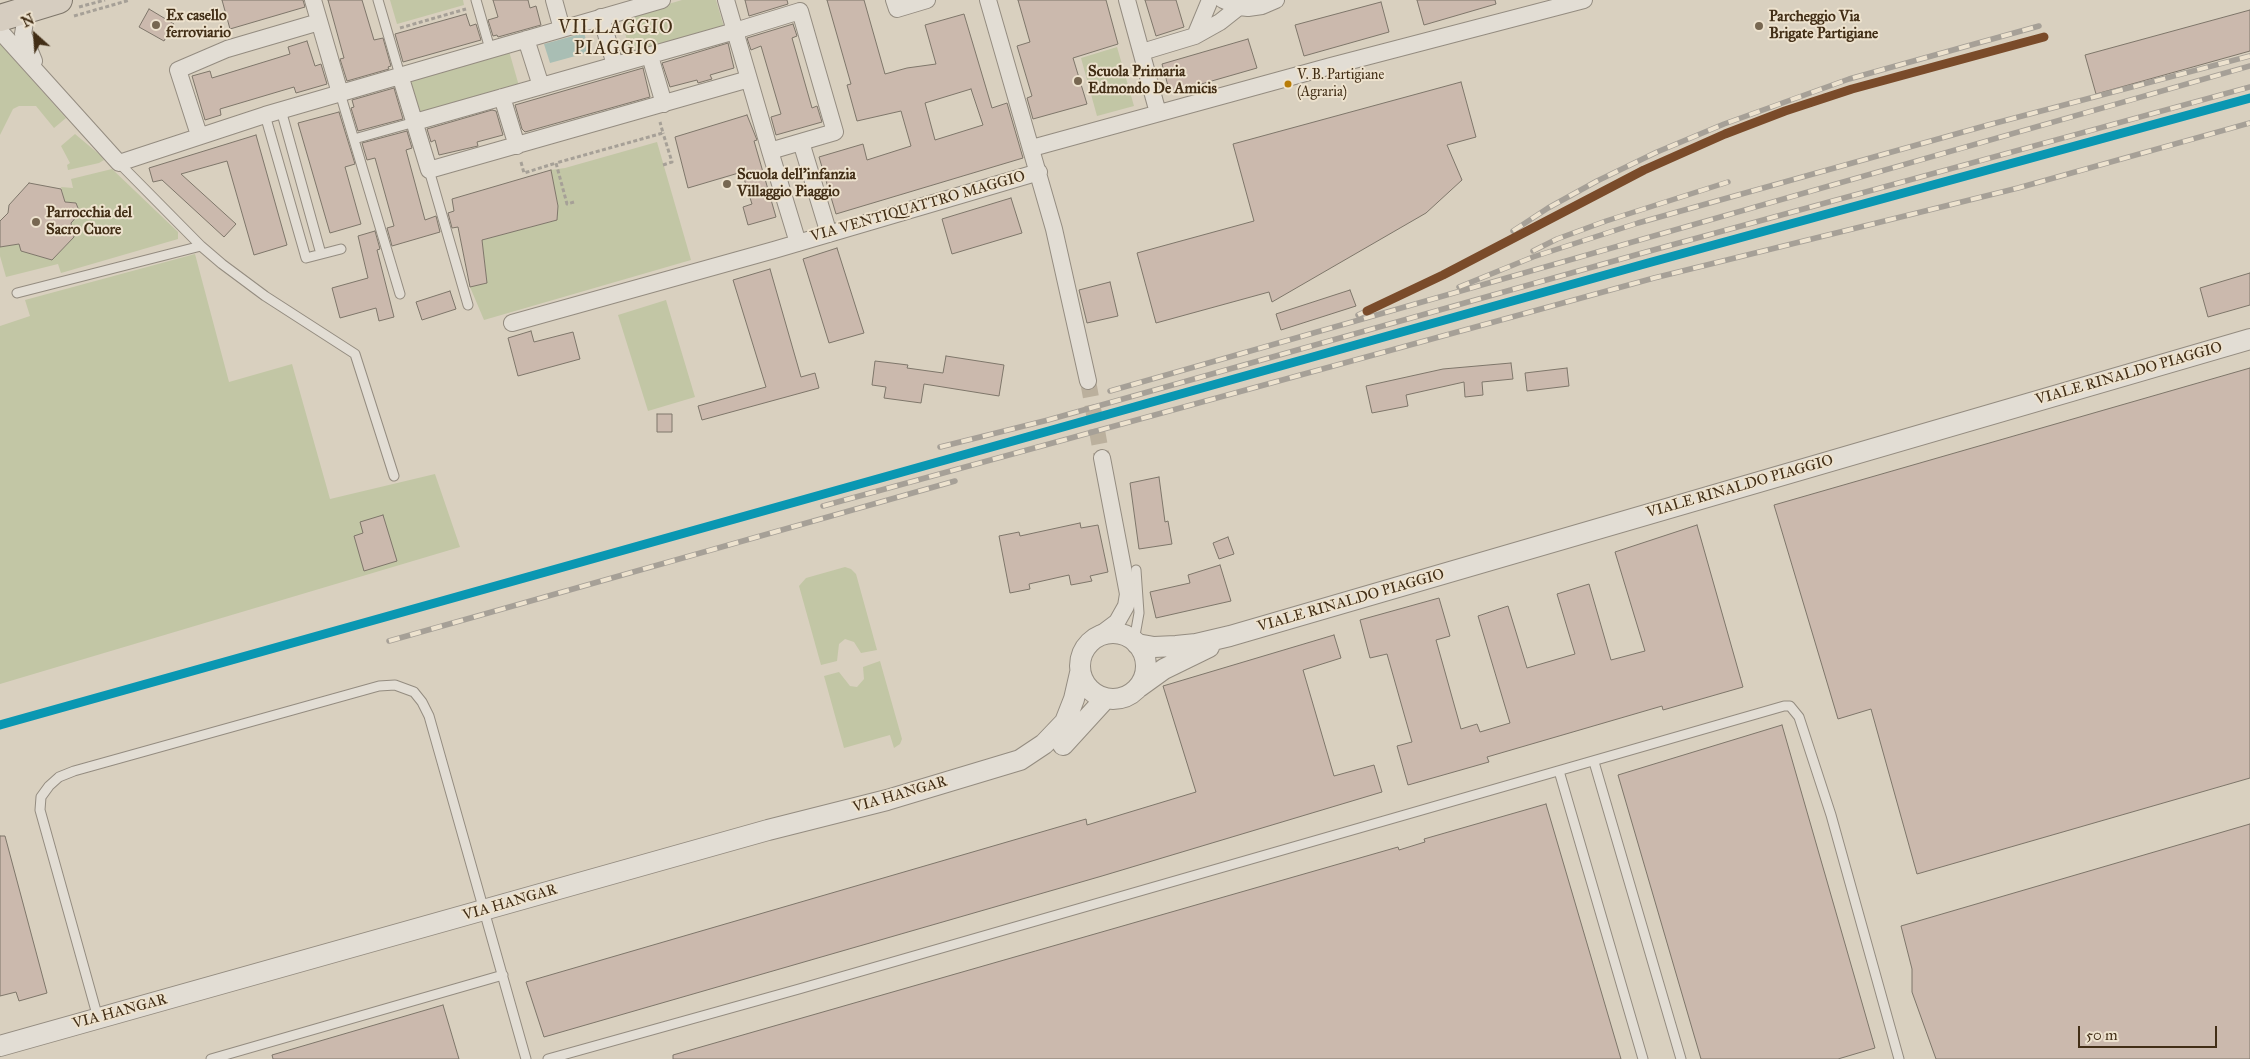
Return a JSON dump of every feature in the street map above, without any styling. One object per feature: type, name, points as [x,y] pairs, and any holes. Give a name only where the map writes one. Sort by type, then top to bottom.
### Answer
[{"type":"main road","points":[[0,3],[19,5],[68,4]]},
{"type":"main road","points":[[0,18],[19,5]]},
{"type":"street","points":[[313,0],[340,93]]},
{"type":"street","points":[[554,0],[562,29]]},
{"type":"street","points":[[0,32],[119,163],[199,135],[281,110],[601,17],[631,4],[662,0]]},
{"type":"street","points":[[726,0],[798,243]]},
{"type":"street","points":[[894,0],[897,9],[927,0]]},
{"type":"street","name":"VIA VENTIQUATTRO MAGGIO","points":[[988,0],[1054,229],[1088,381]]},
{"type":"street","points":[[1127,0],[1158,112]]},
{"type":"street","points":[[1194,36],[1210,0]]},
{"type":"street","points":[[1224,0],[1239,7],[1262,6],[1276,0]]},
{"type":"street","points":[[1032,148],[1158,112],[1584,0]]},
{"type":"street","points":[[19,5],[24,39],[40,74]]},
{"type":"street","points":[[1142,52],[1194,36],[1220,22],[1239,7]]},
{"type":"street","points":[[415,122],[650,56],[800,11],[835,132],[770,151]]},
{"type":"street","points":[[601,17],[615,66]]},
{"type":"street","points":[[199,135],[178,70],[227,49],[319,22]]},
{"type":"street","points":[[526,39],[541,86]]},
{"type":"street","points":[[650,56],[660,105]]},
{"type":"street","points":[[400,75],[429,170],[749,79]]},
{"type":"street","points":[[502,97],[516,146]]},
{"type":"street","points":[[801,142],[829,234]]},
{"type":"street","name":"VIA VENTIQUATTRO MAGGIO","points":[[512,323],[798,243],[1039,172]]},
{"type":"street","name":"VIALE RINALDO PIAGGIO","points":[[1136,642],[1154,647],[1176,646],[1196,644],[1230,636],[2250,339]]},
{"type":"street","points":[[1097,637],[1104,634],[1118,633],[1136,642],[1146,662],[1145,674],[1138,688],[1121,699],[1105,699],[1087,688],[1080,673],[1080,658],[1083,651],[1097,637],[1117,622],[1126,606],[1128,594],[1102,458]]},
{"type":"street","name":"VIALE RINALDO PIAGGIO","points":[[1138,688],[1164,669],[1230,636]]},
{"type":"street","name":"VIA HANGAR","points":[[0,1046],[768,830],[887,800],[1020,760],[1044,744],[1065,722],[1074,700],[1080,673]]},
{"type":"street","name":"VIA HANGAR","points":[[1020,760],[1033,761],[1058,749],[1105,699]]},
{"type":"lane","points":[[378,0],[400,75]]},
{"type":"lane","points":[[476,3],[490,50]]},
{"type":"lane","points":[[340,93],[400,294]]},
{"type":"lane","points":[[281,110],[321,254]]},
{"type":"lane","points":[[265,115],[306,258],[341,249]]},
{"type":"lane","points":[[354,139],[415,122]]},
{"type":"lane","points":[[119,163],[201,246],[265,296],[355,354],[394,476]]},
{"type":"lane","points":[[429,170],[468,305]]},
{"type":"lane","points":[[18,293],[201,246]]},
{"type":"lane","points":[[1136,570],[1139,613],[1136,642]]},
{"type":"lane","points":[[98,1018],[40,810],[42,798],[49,786],[59,777],[74,771],[379,686],[402,686],[414,692],[429,716],[526,1059]]},
{"type":"lane","points":[[548,1059],[1594,762],[1776,706],[1790,706],[1796,711],[1831,815],[1898,1059]]},
{"type":"lane","points":[[1594,762],[1681,1059]]},
{"type":"lane","points":[[1558,771],[1643,1059]]},
{"type":"lane","points":[[211,1059],[503,975]]},
{"type":"path","points":[[68,4],[104,0]]},
{"type":"path","points":[[388,32],[476,3]]},
{"type":"path","points":[[660,105],[663,133],[672,162],[663,165]]},
{"type":"path","points":[[516,146],[524,173],[663,133]]},
{"type":"path","points":[[556,163],[567,204],[574,202]]},
{"type":"green space","points":[[390,0],[463,0],[464,5],[397,24]]},
{"type":"green space","points":[[682,0],[716,0],[724,27],[631,55],[621,18]]},
{"type":"green space","points":[[0,44],[66,118],[54,128],[36,106],[19,106],[13,109],[0,135]]},
{"type":"green space","points":[[1117,47],[1134,106],[1097,116],[1081,58]]},
{"type":"green space","points":[[509,51],[519,86],[419,115],[408,80]]},
{"type":"green space","points":[[75,134],[104,160],[99,163],[68,170],[67,165],[70,163],[61,146]]},
{"type":"green space","points":[[657,142],[691,260],[484,320],[470,287],[487,283],[482,240],[557,220],[558,206],[551,170],[565,168]]},
{"type":"green space","points":[[112,169],[178,232],[178,239],[61,273],[58,264],[6,277],[0,256],[0,247],[19,244],[21,251],[52,260],[74,237],[71,223],[76,203],[65,202],[61,187],[73,188],[71,179]]},
{"type":"green space","points":[[195,254],[229,382],[292,364],[330,499],[435,474],[460,547],[0,684],[0,326],[30,316],[25,300]]},
{"type":"green space","points":[[666,300],[695,397],[648,411],[618,315]]},
{"type":"green space","points":[[845,567],[851,569],[856,574],[877,650],[861,653],[854,642],[845,639],[839,644],[837,661],[821,665],[799,586],[806,578]]},
{"type":"green space","points":[[880,661],[902,739],[900,744],[894,748],[890,735],[844,748],[824,676],[839,672],[850,686],[857,687],[864,679],[863,667]]},
{"type":"shaded area","points":[[584,33],[590,52],[550,63],[544,44]]},
{"type":"building","points":[[222,0],[303,0],[305,7],[230,29]]},
{"type":"building","points":[[328,0],[362,0],[374,40],[383,38],[391,66],[388,67],[389,69],[347,81],[340,59],[344,58]]},
{"type":"building","points":[[493,0],[528,0],[530,8],[536,6],[541,25],[498,37],[497,35],[493,36],[488,20],[498,17]]},
{"type":"building","points":[[745,0],[787,0],[788,4],[749,16]]},
{"type":"building","points":[[827,0],[864,0],[885,74],[907,68],[936,64],[925,25],[964,14],[992,108],[1007,103],[1023,158],[836,214],[819,157],[863,144],[867,160],[911,146],[901,111],[857,121],[847,85],[851,84]],"holes":[[[971,89],[983,125],[935,140],[925,103]]]},
{"type":"building","points":[[1018,0],[1106,0],[1118,44],[1073,58],[1087,104],[1033,119],[1027,98],[1032,96],[1017,46],[1030,42]]},
{"type":"building","points":[[1145,0],[1176,0],[1184,27],[1156,36]]},
{"type":"building","points":[[1417,0],[1495,0],[1496,4],[1424,25]]},
{"type":"building","points":[[1381,2],[1389,32],[1304,56],[1295,25]]},
{"type":"building","name":"Ex casello ferroviario","points":[[149,9],[174,24],[164,41],[139,27]]},
{"type":"building","points":[[2250,10],[2250,51],[2096,94],[2085,55]]},
{"type":"building","points":[[466,14],[470,26],[476,24],[481,40],[403,62],[395,34]]},
{"type":"building","points":[[793,24],[797,36],[792,38],[812,108],[817,106],[822,122],[776,135],[771,117],[781,114],[761,46],[751,50],[747,38]]},
{"type":"building","points":[[1248,39],[1257,68],[1170,93],[1162,64]]},
{"type":"building","points":[[307,41],[315,66],[321,64],[327,84],[296,93],[294,87],[220,109],[221,115],[205,120],[192,76],[210,71],[212,78],[290,54],[288,47]]},
{"type":"building","points":[[728,43],[734,68],[710,75],[712,79],[698,83],[697,80],[670,87],[662,63]]},
{"type":"building","points":[[643,68],[650,97],[525,132],[522,129],[515,105]]},
{"type":"building","points":[[1461,82],[1476,137],[1447,145],[1462,180],[1426,213],[1272,302],[1269,292],[1156,323],[1137,253],[1254,221],[1233,144]]},
{"type":"building","points":[[394,88],[403,119],[358,131],[351,108],[354,107],[352,100]]},
{"type":"building","points":[[492,110],[496,111],[503,135],[477,142],[478,146],[439,155],[435,140],[431,142],[427,129]]},
{"type":"building","points":[[339,112],[355,164],[345,167],[361,224],[330,233],[298,123]]},
{"type":"building","points":[[747,115],[757,140],[754,141],[776,217],[748,225],[743,207],[752,204],[742,172],[688,188],[675,137]]},
{"type":"building","points":[[407,131],[412,148],[406,150],[425,220],[436,216],[440,232],[392,246],[387,228],[394,226],[375,158],[367,160],[362,143]]},
{"type":"building","points":[[256,135],[287,245],[254,255],[227,161],[181,174],[236,224],[224,237],[162,180],[153,182],[149,168]]},
{"type":"building","points":[[551,170],[558,206],[557,220],[482,240],[487,283],[470,287],[458,227],[452,228],[448,213],[454,211],[452,199]]},
{"type":"building","name":"Parrocchia del Sacro Cuore","points":[[29,183],[61,189],[65,202],[76,203],[80,213],[71,223],[74,237],[52,260],[21,251],[19,244],[0,247],[0,221],[8,213],[9,205]]},
{"type":"building","points":[[1011,198],[1022,233],[952,254],[942,219]]},
{"type":"building","points":[[375,231],[380,249],[377,250],[394,317],[379,321],[376,308],[340,318],[332,288],[368,278],[358,236]]},
{"type":"building","points":[[837,248],[864,333],[829,343],[803,259]]},
{"type":"building","points":[[770,269],[801,377],[815,373],[819,388],[702,420],[698,406],[766,387],[733,280]]},
{"type":"building","points":[[2250,273],[2250,305],[2208,317],[2200,288]]},
{"type":"building","points":[[1110,282],[1118,316],[1087,323],[1079,290]]},
{"type":"building","points":[[1350,290],[1356,306],[1281,330],[1276,314]]},
{"type":"building","points":[[450,291],[456,309],[422,320],[416,302]]},
{"type":"building","points":[[531,331],[534,342],[573,332],[580,359],[518,376],[508,338]]},
{"type":"building","points":[[946,356],[1004,365],[999,396],[924,384],[921,403],[884,398],[886,387],[872,385],[875,361],[908,365],[907,368],[943,373]]},
{"type":"building","points":[[1511,363],[1513,379],[1482,382],[1483,395],[1465,397],[1464,382],[1406,395],[1408,406],[1372,413],[1366,386],[1443,369]]},
{"type":"building","points":[[1567,368],[1569,386],[1527,391],[1525,373]]},
{"type":"building","points":[[2250,368],[2250,778],[1917,874],[1871,709],[1838,719],[1774,505]]},
{"type":"building","points":[[657,414],[672,414],[672,432],[657,432]]},
{"type":"building","points":[[1159,477],[1165,522],[1168,521],[1172,544],[1139,549],[1130,483]]},
{"type":"building","points":[[383,515],[397,561],[364,571],[354,536],[363,533],[360,522]]},
{"type":"building","points":[[1080,523],[1081,528],[1098,525],[1108,572],[1090,576],[1092,581],[1071,585],[1069,575],[1029,584],[1030,589],[1010,593],[999,536],[1019,532],[1020,536]]},
{"type":"building","points":[[1697,525],[1743,687],[1663,710],[1662,706],[1487,757],[1489,762],[1408,785],[1397,746],[1412,742],[1387,654],[1370,658],[1360,620],[1439,598],[1450,636],[1436,640],[1461,729],[1477,724],[1480,732],[1510,723],[1478,616],[1508,606],[1527,668],[1575,654],[1557,594],[1589,584],[1611,660],[1645,651],[1615,552]]},
{"type":"building","points":[[1228,537],[1234,554],[1219,559],[1213,543]]},
{"type":"building","points":[[1220,565],[1231,601],[1156,618],[1150,592],[1190,583],[1188,575]]},
{"type":"building","points":[[1334,635],[1341,658],[1303,670],[1334,776],[1374,765],[1382,792],[1102,876],[544,1037],[526,982],[1086,819],[1087,825],[1196,792],[1163,686]]},
{"type":"building","points":[[1782,725],[1875,1048],[1838,1059],[1701,1059],[1618,775]]},
{"type":"building","points":[[1546,804],[1621,1059],[673,1059],[673,1055],[1398,847],[1399,850],[1425,842],[1424,839]]},
{"type":"building","points":[[2250,824],[2250,1059],[1936,1059],[1912,992],[1912,969],[1901,926]]},
{"type":"building","points":[[0,836],[5,836],[47,993],[19,1001],[16,992],[0,996]]},
{"type":"building","points":[[443,1005],[459,1059],[273,1059],[272,1055]]},
{"type":"tunnel","points":[[1088,381],[1102,458]]},
{"type":"railway","points":[[1513,231],[1548,208],[1597,181],[1657,152],[1724,124],[1849,79],[2039,26]]},
{"type":"railway","points":[[1358,315],[1443,275],[1644,170],[1725,134],[1785,111],[1852,89],[2044,37]]},
{"type":"railway","points":[[1459,287],[1533,257],[1638,223],[1988,125],[2250,56]]},
{"type":"railway","points":[[1110,391],[2250,66]]},
{"type":"railway","points":[[940,447],[1048,420],[1646,252],[2250,87]]},
{"type":"railway","points":[[0,725],[1648,263],[2250,98]]},
{"type":"railway","points":[[823,506],[1654,278],[2018,188],[2250,123]]},
{"type":"railway","points":[[1533,251],[1557,239],[1606,221],[1728,182]]},
{"type":"railway","points":[[389,641],[955,481]]},
{"type":"transit line","points":[[1367,311],[1443,275],[1644,170],[1725,134],[1785,111],[1852,89],[2044,37]]},
{"type":"transit line","points":[[0,725],[1648,263],[2250,98]]},
{"type":"place","name":"Ex casello ferroviario","points":[[156,25]]},
{"type":"place","name":"Parcheggio Via Brigate Partigiane","points":[[1759,26]]},
{"type":"place","name":"Scuola Primaria Edmondo De Amicis","points":[[1078,81]]},
{"type":"place","name":"V. B. Partigiane (Agraria)","points":[[1288,84]]},
{"type":"place","name":"Scuola dell'infanzia Villaggio Piaggio","points":[[727,184]]},
{"type":"place","name":"Parrocchia del Sacro Cuore","points":[[36,222]]},
{"type":"district","name":"VILLAGGIO PIAGGIO","points":[[616,39]]}]
